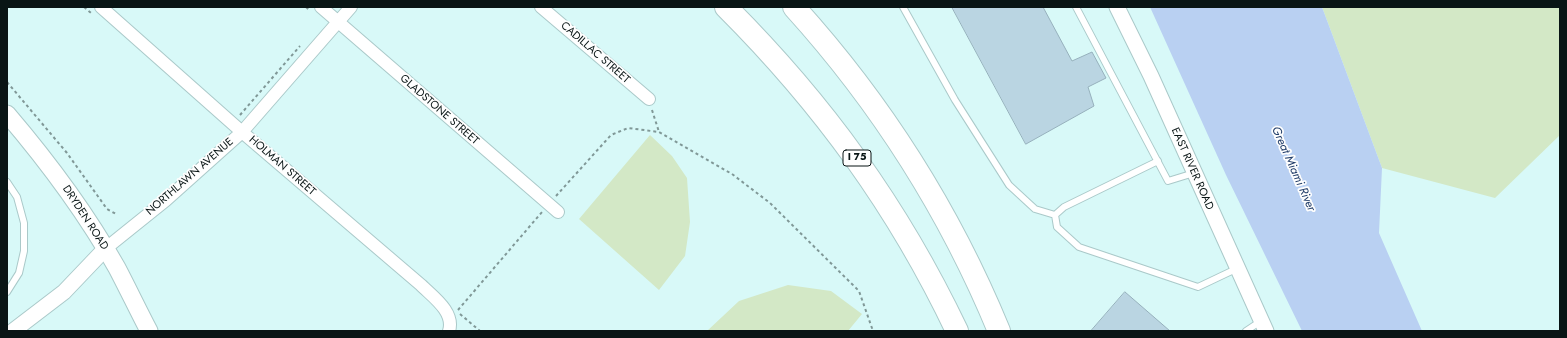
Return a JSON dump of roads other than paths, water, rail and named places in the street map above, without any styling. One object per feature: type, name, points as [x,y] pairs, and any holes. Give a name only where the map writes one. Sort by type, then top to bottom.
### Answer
[{"type":"highway","name":"I 75","points":[[726,7],[787,71],[851,150],[921,259],[957,331]]},
{"type":"highway","points":[[794,7],[863,91],[890,128],[922,178],[943,215],[999,331]]},
{"type":"main road","name":"DRYDEN ROAD","points":[[7,114],[41,154],[105,249],[149,331]]},
{"type":"street","name":"HOLMAN STREET","points":[[101,7],[242,132],[421,285],[444,307],[453,313],[448,331]]},
{"type":"street","name":"NORTHLAWN AVENUE","points":[[13,331],[64,292],[105,249],[166,200],[242,132],[351,7]]},
{"type":"street","name":"CADILLAC STREET","points":[[541,7],[649,99]]},
{"type":"street","name":"EAST RIVER ROAD","points":[[1117,7],[1264,326]]},
{"type":"street","name":"GLADSTONE STREET","points":[[316,9],[338,22],[554,208]]},
{"type":"lane","points":[[903,7],[955,100],[1009,185],[1035,209],[1056,215]]},
{"type":"lane","points":[[1076,7],[1168,181],[1194,173]]},
{"type":"lane","points":[[1056,215],[1064,207],[1158,161]]},
{"type":"lane","points":[[7,182],[17,197],[24,223],[24,251],[19,273],[7,292]]},
{"type":"lane","points":[[1056,215],[1058,227],[1079,247],[1198,287],[1238,268]]},
{"type":"lane","points":[[1246,331],[1264,326]]},
{"type":"water","name":"Great Miami River","points":[[1150,7],[1322,7],[1382,168],[1379,233],[1422,331],[1302,331],[1226,175]]}]
